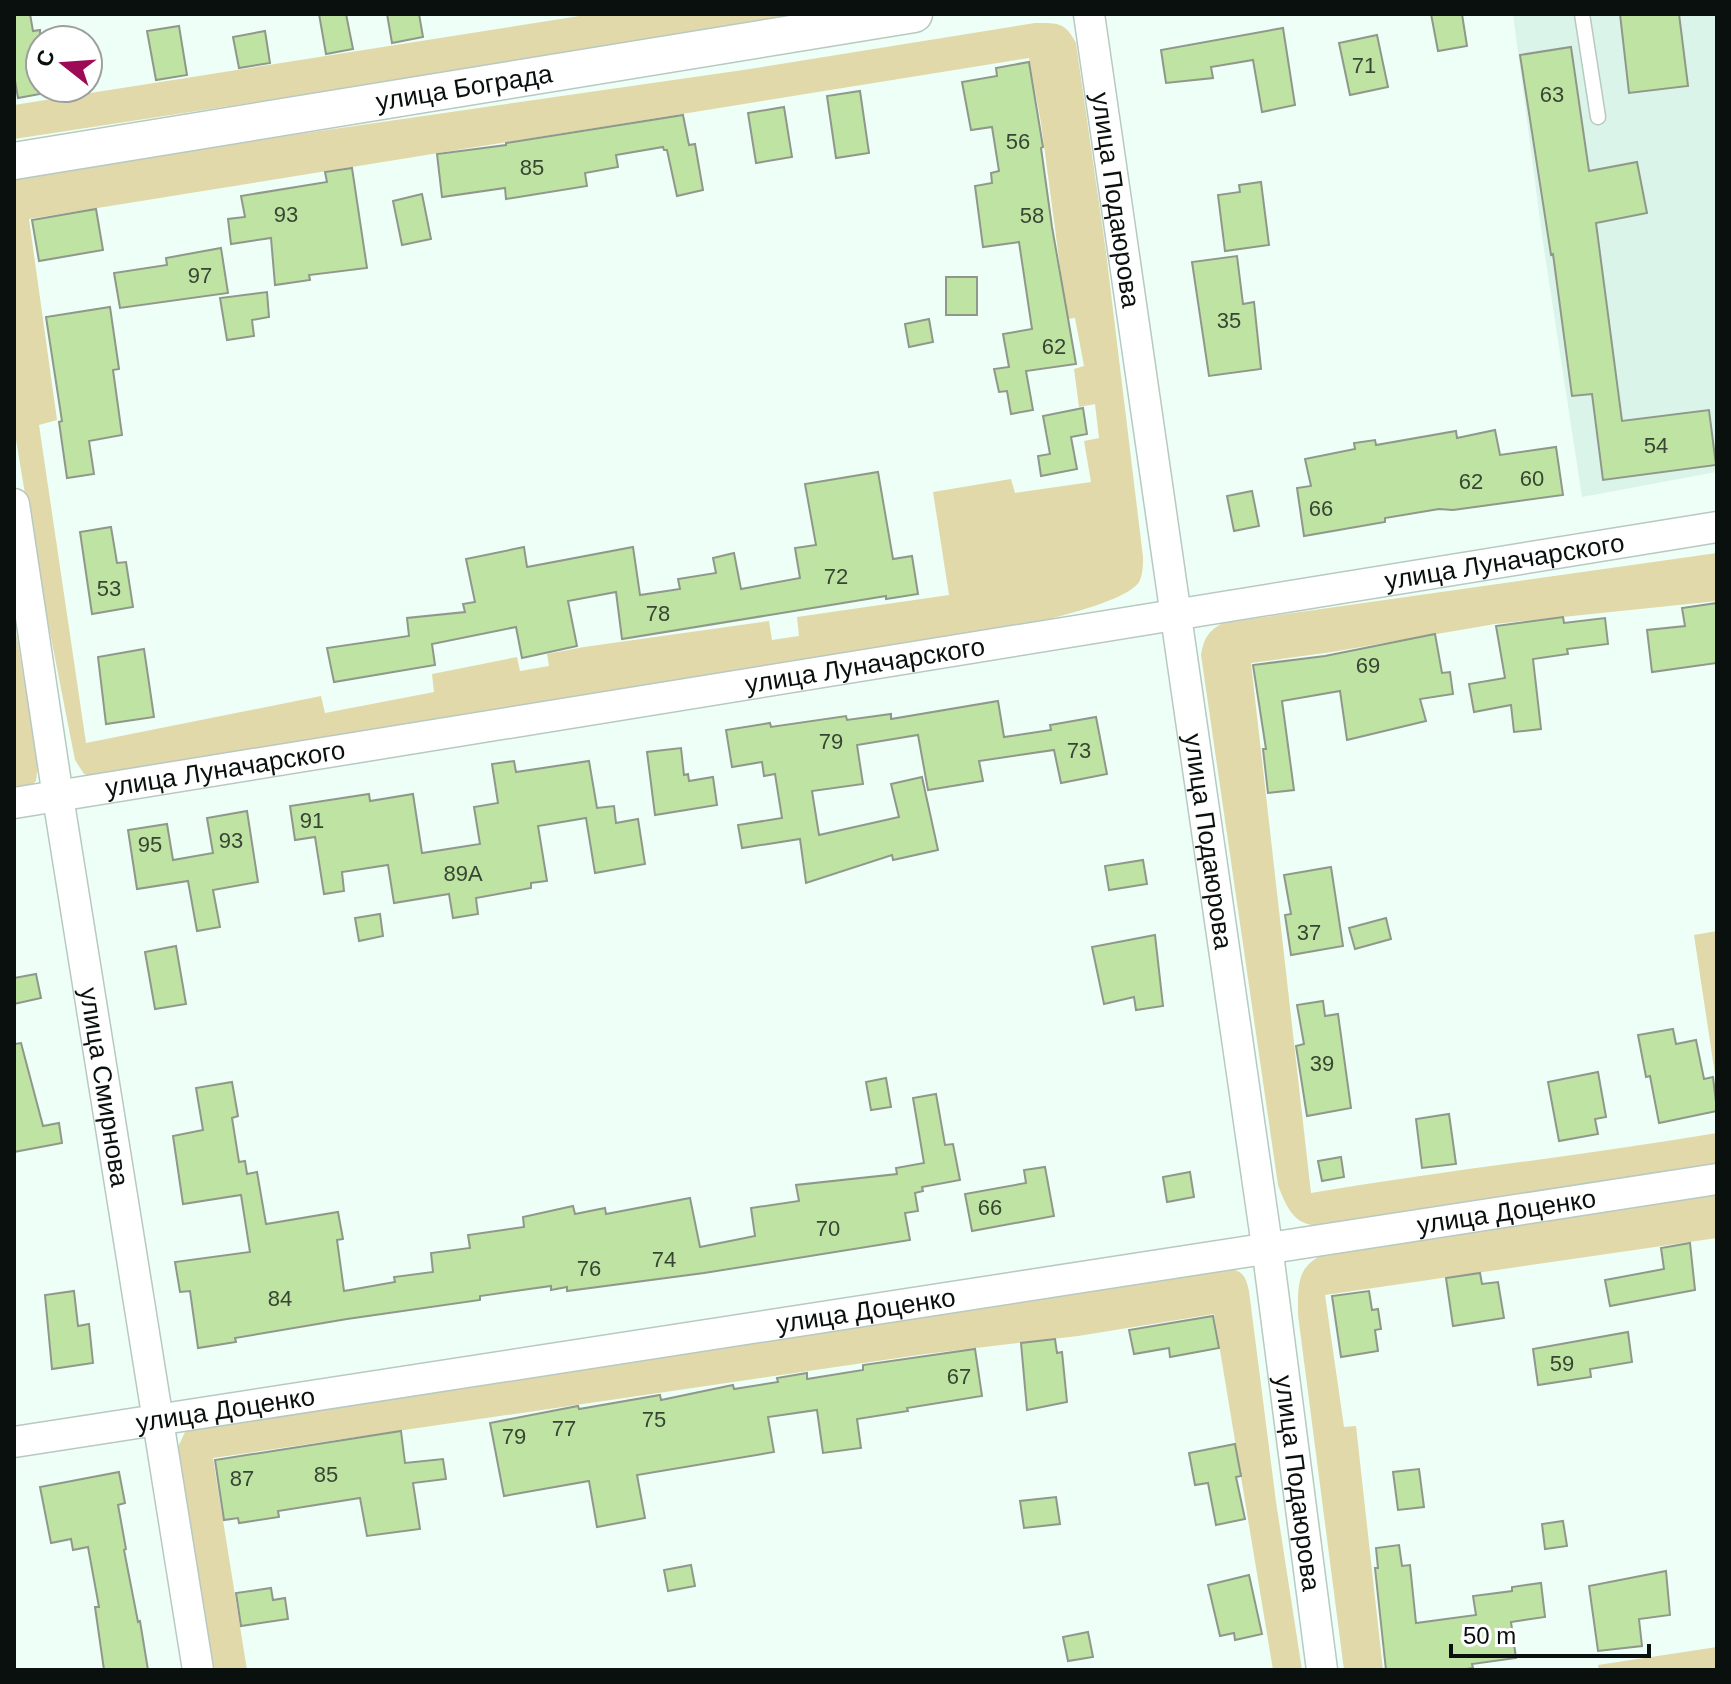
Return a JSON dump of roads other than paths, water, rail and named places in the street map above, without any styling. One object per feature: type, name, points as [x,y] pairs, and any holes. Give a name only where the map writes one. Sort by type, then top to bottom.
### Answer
[{"type":"street","name":"улица Бограда","points":[[14,161],[914,14]]},
{"type":"street","name":"улица Подаюрова","points":[[1089,14],[1267,1246],[1322,1670]]},
{"type":"street","name":"улица Смирнова","points":[[14,504],[198,1670]]},
{"type":"street","name":"улица Луначарского","points":[[14,803],[1717,527]]},
{"type":"street","name":"улица Доценко","points":[[14,1442],[1267,1246],[1717,1179]]},
{"type":"lane","points":[[1582,14],[1598,117]]}]
